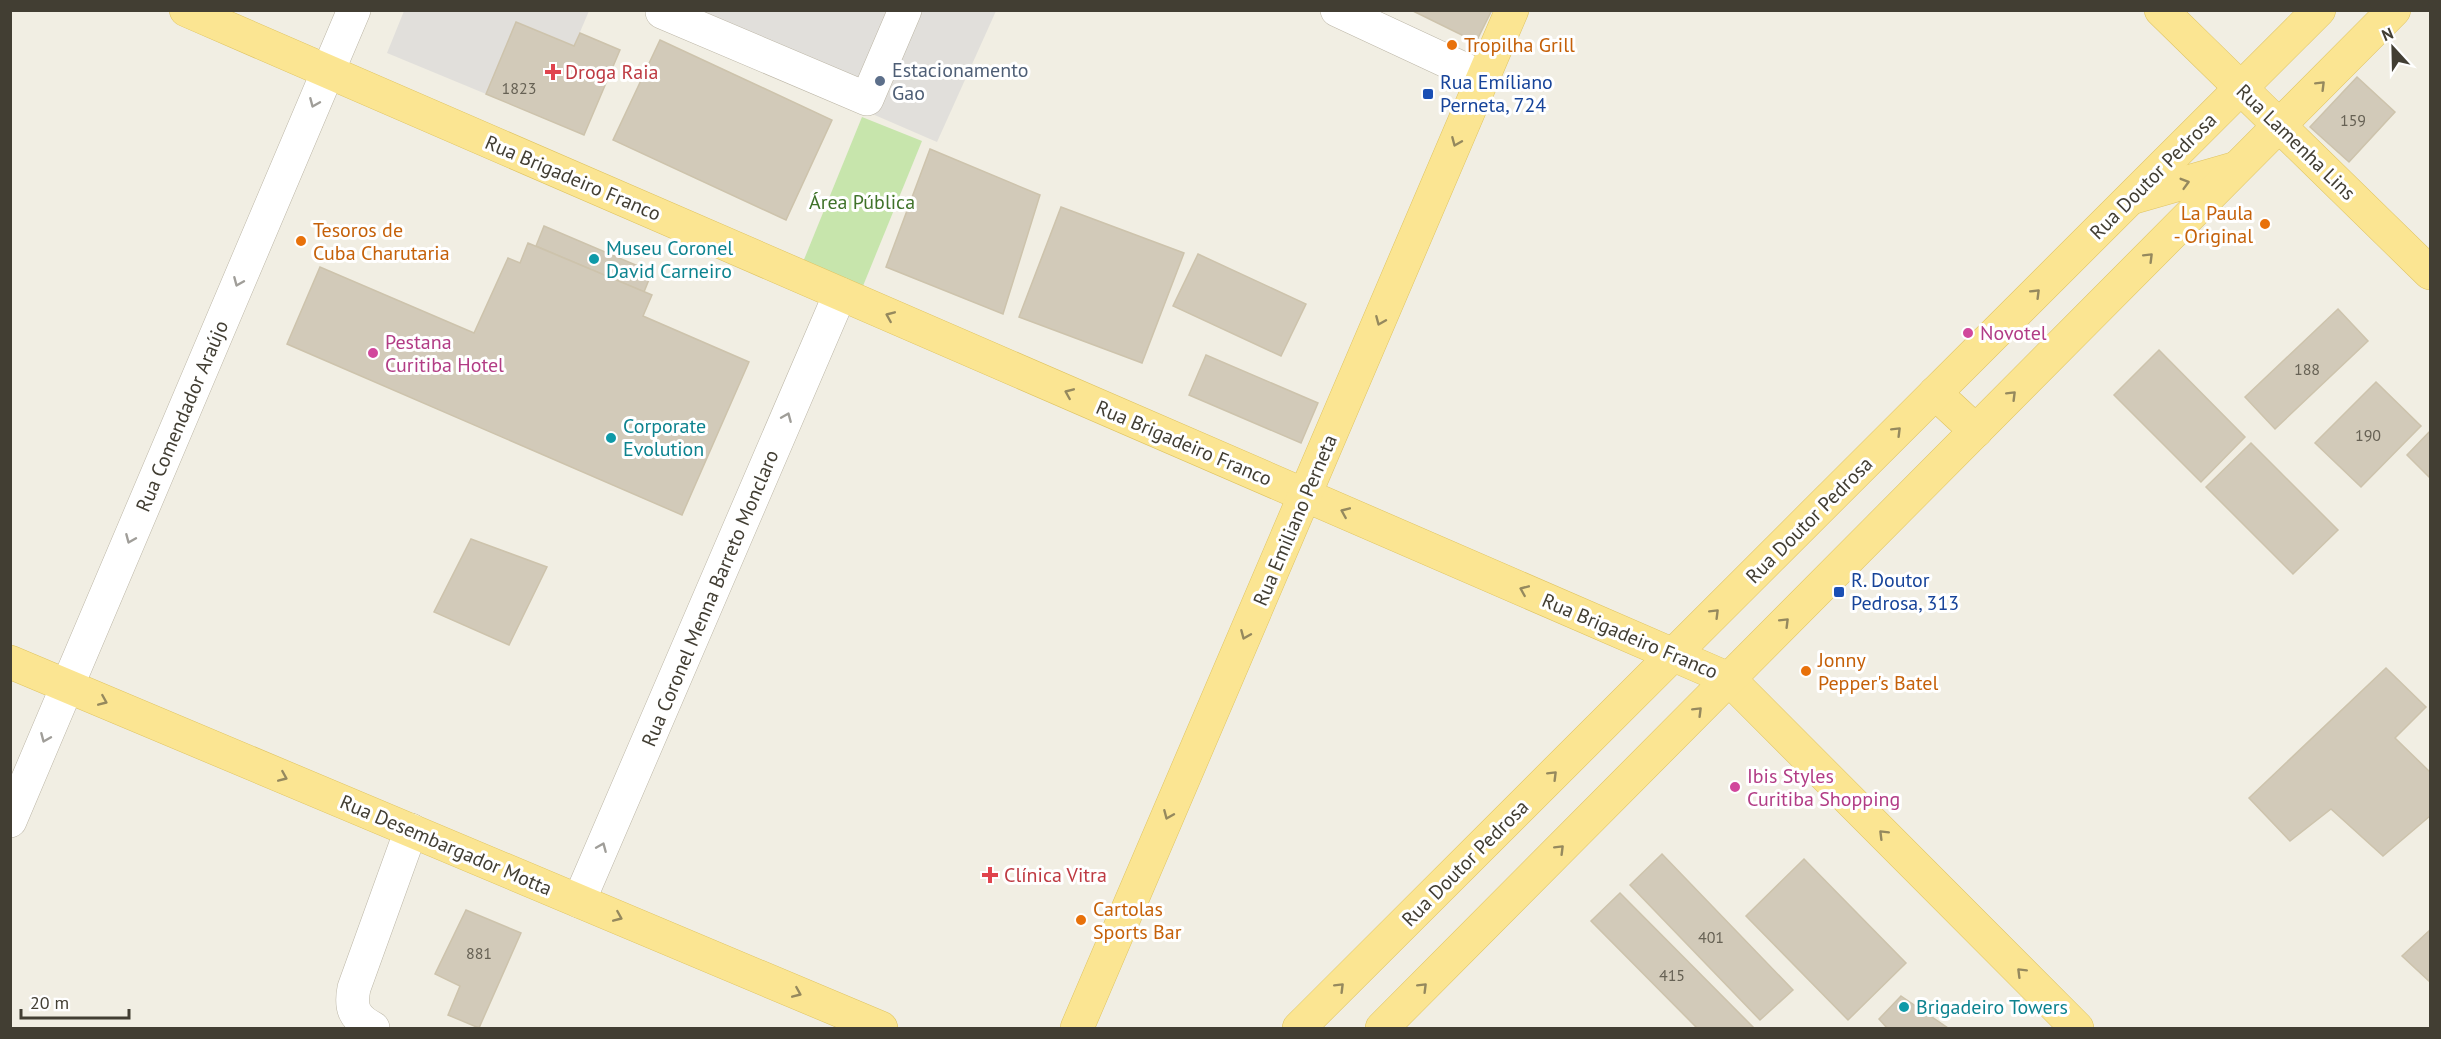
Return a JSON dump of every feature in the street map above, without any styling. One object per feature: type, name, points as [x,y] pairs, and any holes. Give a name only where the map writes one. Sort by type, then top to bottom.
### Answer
[{"type":"main road","name":"Rua Brigadeiro Franco","points":[[186,10],[1729,679],[2077,1029]]},
{"type":"main road","name":"Rua Emiliano Perneta","points":[[1077,1029],[1512,10]]},
{"type":"main road","name":"Rua Lamenha Lins","points":[[2161,10],[2430,273]]},
{"type":"main road","name":"Rua Doutor Pedrosa","points":[[1299,1029],[2319,10]]},
{"type":"main road","points":[[1382,1029],[2394,10]]},
{"type":"main road","points":[[2131,198],[2239,167]]},
{"type":"main road","points":[[1935,393],[1976,431]]},
{"type":"main road","name":"Rua Desembargador Motta","points":[[10,662],[881,1029]]},
{"type":"street","name":"Rua Comendador Araújo","points":[[10,821],[354,10]]},
{"type":"street","points":[[662,12],[867,99],[905,10]]},
{"type":"street","points":[[1337,10],[1484,78]]},
{"type":"street","name":"Rua Coronel Menna Barreto Monclaro","points":[[579,901],[840,294]]},
{"type":"street","points":[[373,1029],[355,1014],[351,1003],[354,988],[411,830]]},
{"type":"green space","name":"Área Pública","points":[[862,117],[922,141],[863,286],[803,262]]},
{"type":"shaded area","name":"Estacionamento Gao","points":[[657,10],[996,11],[937,142],[653,19]]},
{"type":"shaded area","points":[[404,11],[589,11],[574,46],[486,94],[387,53]]},
{"type":"building","points":[[1411,10],[1492,10],[1476,42]]},
{"type":"building","name":"Droga Raia","points":[[516,22],[574,46],[580,33],[620,50],[584,135],[486,94]]},
{"type":"building","points":[[660,40],[832,120],[786,220],[613,140]]},
{"type":"building","points":[[2357,77],[2395,112],[2349,162],[2310,127]]},
{"type":"building","points":[[930,149],[1040,195],[1003,314],[886,267]]},
{"type":"building","points":[[1061,207],[1184,253],[1142,363],[1019,317]]},
{"type":"building","name":"Museu Coronel David Carneiro","points":[[544,226],[652,272],[644,292],[536,246]]},
{"type":"building","name":"Corporate Evolution","points":[[528,243],[652,295],[643,316],[749,362],[682,515],[287,344],[320,267],[474,333],[508,258],[520,263]]},
{"type":"building","points":[[1198,254],[1306,304],[1281,356],[1173,306]]},
{"type":"building","points":[[2338,309],[2368,341],[2275,429],[2245,397]]},
{"type":"building","points":[[2159,350],[2245,437],[2201,482],[2114,395]]},
{"type":"building","points":[[1206,355],[1318,403],[1301,443],[1189,395]]},
{"type":"building","points":[[2376,382],[2421,426],[2361,487],[2315,443]]},
{"type":"building","points":[[2430,431],[2430,478],[2407,455]]},
{"type":"building","points":[[2251,443],[2338,530],[2293,574],[2206,487]]},
{"type":"building","points":[[471,539],[547,567],[509,645],[434,612]]},
{"type":"building","points":[[2386,668],[2426,707],[2395,738],[2430,772],[2430,816],[2383,856],[2331,809],[2290,841],[2249,798]]},
{"type":"building","points":[[1662,854],[1793,990],[1760,1020],[1630,885]]},
{"type":"building","points":[[1804,859],[1906,963],[1848,1020],[1746,916]]},
{"type":"building","points":[[1620,893],[1754,1028],[1697,1028],[1591,921]]},
{"type":"building","points":[[466,910],[521,933],[479,1028],[448,1015],[460,986],[435,974]]},
{"type":"building","points":[[2430,930],[2430,982],[2402,956]]},
{"type":"building","name":"Brigadeiro Towers","points":[[1901,996],[1948,1028],[1887,1028],[1879,1019]]},
{"type":"place","name":"Tropilha Grill","points":[[1452,45]]},
{"type":"place","name":"Droga Raia","points":[[553,72]]},
{"type":"place","name":"Estacionamento Gao","points":[[880,81]]},
{"type":"place","name":"Rua Emíliano Perneta, 724","points":[[1428,94]]},
{"type":"place","name":"La Paula - Original","points":[[2265,224]]},
{"type":"place","name":"Tesoros de Cuba Charutaria","points":[[301,241]]},
{"type":"place","name":"Museu Coronel David Carneiro","points":[[594,259]]},
{"type":"place","name":"Novotel","points":[[1968,333]]},
{"type":"place","name":"Pestana Curitiba Hotel","points":[[373,353]]},
{"type":"place","name":"Corporate Evolution","points":[[611,438]]},
{"type":"place","name":"R. Doutor Pedrosa, 313","points":[[1839,592]]},
{"type":"place","name":"Jonny Pepper's Batel","points":[[1806,671]]},
{"type":"place","name":"Ibis Styles Curitiba Shopping","points":[[1735,787]]},
{"type":"place","name":"Clínica Vitra","points":[[990,875]]},
{"type":"place","name":"Cartolas Sports Bar","points":[[1081,920]]},
{"type":"place","name":"Brigadeiro Towers","points":[[1904,1007]]}]
